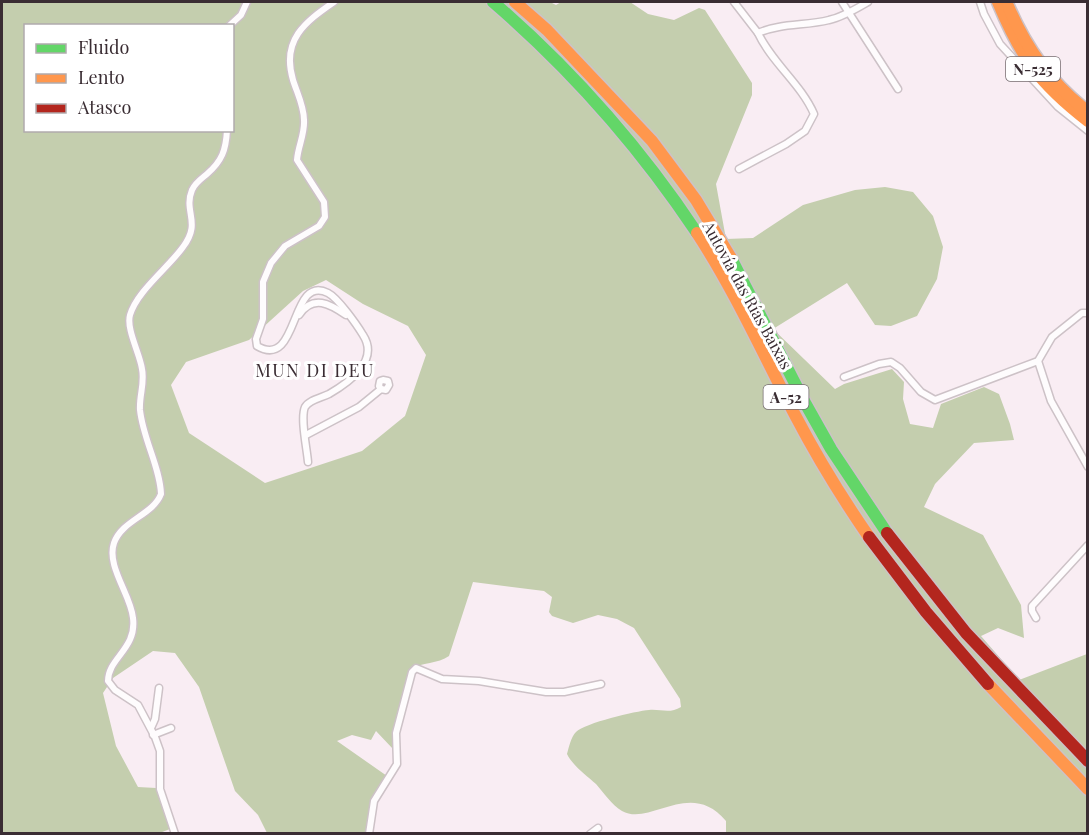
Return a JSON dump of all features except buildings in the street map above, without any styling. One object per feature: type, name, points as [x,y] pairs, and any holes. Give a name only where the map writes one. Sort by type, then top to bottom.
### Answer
[{"type":"highway","name":"Autovía das Rías Baixas","points":[[493,2],[571,73],[622,130],[698,235],[725,281],[800,425],[839,493],[868,536],[931,620],[965,660],[1088,789]]},
{"type":"highway","name":"Autovía das Rías Baixas","points":[[515,2],[547,30],[652,141],[696,200],[733,262],[831,449],[894,544],[966,633],[1088,760]]},
{"type":"highway","points":[[522,2],[547,30]]},
{"type":"highway","name":"N-525","points":[[998,2],[1009,30],[1029,64],[1056,96],[1088,121]]},
{"type":"highway","name":"N-525","points":[[1006,2],[1025,41],[1044,70],[1077,104],[1088,111]]},
{"type":"street","points":[[231,24],[241,15],[247,2]]},
{"type":"street","points":[[308,462],[304,410],[309,403],[345,384],[363,367],[369,351],[366,339],[340,303],[329,294],[316,291],[304,300],[286,340],[280,346],[266,350],[257,346],[256,339],[263,319],[263,282],[271,262],[285,246],[319,226],[325,217],[324,202],[297,160],[304,120],[290,60],[293,44],[303,25],[314,14],[334,2]]},
{"type":"street","points":[[734,2],[808,101],[814,114],[805,131],[739,169]]},
{"type":"street","points":[[842,2],[898,89]]},
{"type":"street","points":[[758,33],[773,27],[830,20],[850,13],[868,2]]},
{"type":"street","points":[[980,2],[1000,44],[1058,107],[1088,131]]},
{"type":"street","points":[[175,834],[160,789],[160,751],[152,731],[138,705],[115,690],[108,681],[110,670],[130,642],[134,624],[132,611],[117,571],[113,554],[114,543],[122,531],[162,494],[147,444],[140,409],[143,371],[129,319],[137,302],[191,236],[193,224],[190,195],[195,184],[222,159],[227,132]]},
{"type":"street","points":[[316,291],[314,296],[318,301]]},
{"type":"street","points":[[294,323],[305,307],[318,301],[327,303],[348,316]]},
{"type":"street","points":[[844,377],[891,362],[900,368],[921,392],[935,399],[1038,361],[1052,337],[1083,314],[1088,313]]},
{"type":"street","points":[[1038,361],[1051,401],[1088,466]]},
{"type":"street","points":[[306,435],[359,407],[381,389]]},
{"type":"street","points":[[304,424],[319,428]]},
{"type":"street","points":[[1036,618],[1032,606],[1088,545]]},
{"type":"street","points":[[369,834],[374,801],[397,764],[398,726],[412,672],[416,668],[442,679],[479,681],[546,692],[564,692],[601,684]]},
{"type":"street","points":[[152,731],[159,688]]},
{"type":"street","points":[[152,731],[171,728]]},
{"type":"street","points":[[590,834],[598,828]]},
{"type":"green space","points":[[2,2],[550,2],[556,5],[561,2],[630,2],[648,14],[674,20],[699,8],[705,10],[752,83],[752,95],[716,184],[726,239],[753,238],[803,205],[855,190],[885,187],[913,192],[933,216],[943,247],[937,279],[917,316],[891,326],[875,325],[847,283],[773,329],[835,389],[892,369],[904,382],[903,399],[910,424],[933,428],[941,404],[984,387],[999,394],[1014,440],[974,443],[935,484],[924,507],[983,535],[1021,605],[1024,638],[998,628],[981,636],[1019,680],[1087,654],[1087,833],[726,834],[726,821],[712,809],[698,804],[685,803],[645,813],[633,814],[622,811],[576,766],[567,754],[574,734],[589,725],[633,713],[649,710],[669,711],[681,707],[680,699],[634,628],[617,619],[598,615],[573,623],[552,616],[549,612],[552,597],[544,591],[473,582],[449,656],[410,669],[396,725],[393,749],[376,731],[371,740],[352,735],[337,741],[387,776],[375,795],[367,833],[267,833],[258,815],[235,791],[199,687],[175,653],[153,651],[113,678],[103,693],[116,746],[138,787],[156,788],[170,829],[157,834],[2,834]],"holes":[[[326,280],[363,304],[408,326],[426,355],[405,416],[362,451],[265,483],[189,433],[171,385],[186,362],[249,340],[303,291]]]},
{"type":"traffic: fast","points":[[493,2],[550,55],[603,110],[652,170],[697,233]]},
{"type":"traffic: fast","points":[[731,258],[831,449],[887,533]]},
{"type":"traffic: slow","points":[[515,2],[547,30],[652,141],[696,200],[731,258]]},
{"type":"traffic: slow","points":[[998,2],[1015,39],[1034,69],[1044,82],[1088,121]]},
{"type":"traffic: slow","points":[[1008,6],[1022,35],[1048,74],[1082,107]]},
{"type":"traffic: slow","points":[[697,233],[736,300],[812,446],[869,537]]},
{"type":"traffic: slow","points":[[988,684],[1088,789]]},
{"type":"traffic: jam","points":[[887,533],[966,633],[1088,761]]},
{"type":"traffic: jam","points":[[869,537],[926,612],[988,684]]},
{"type":"district","name":"MUN DI DEU","points":[[315,370]]}]
